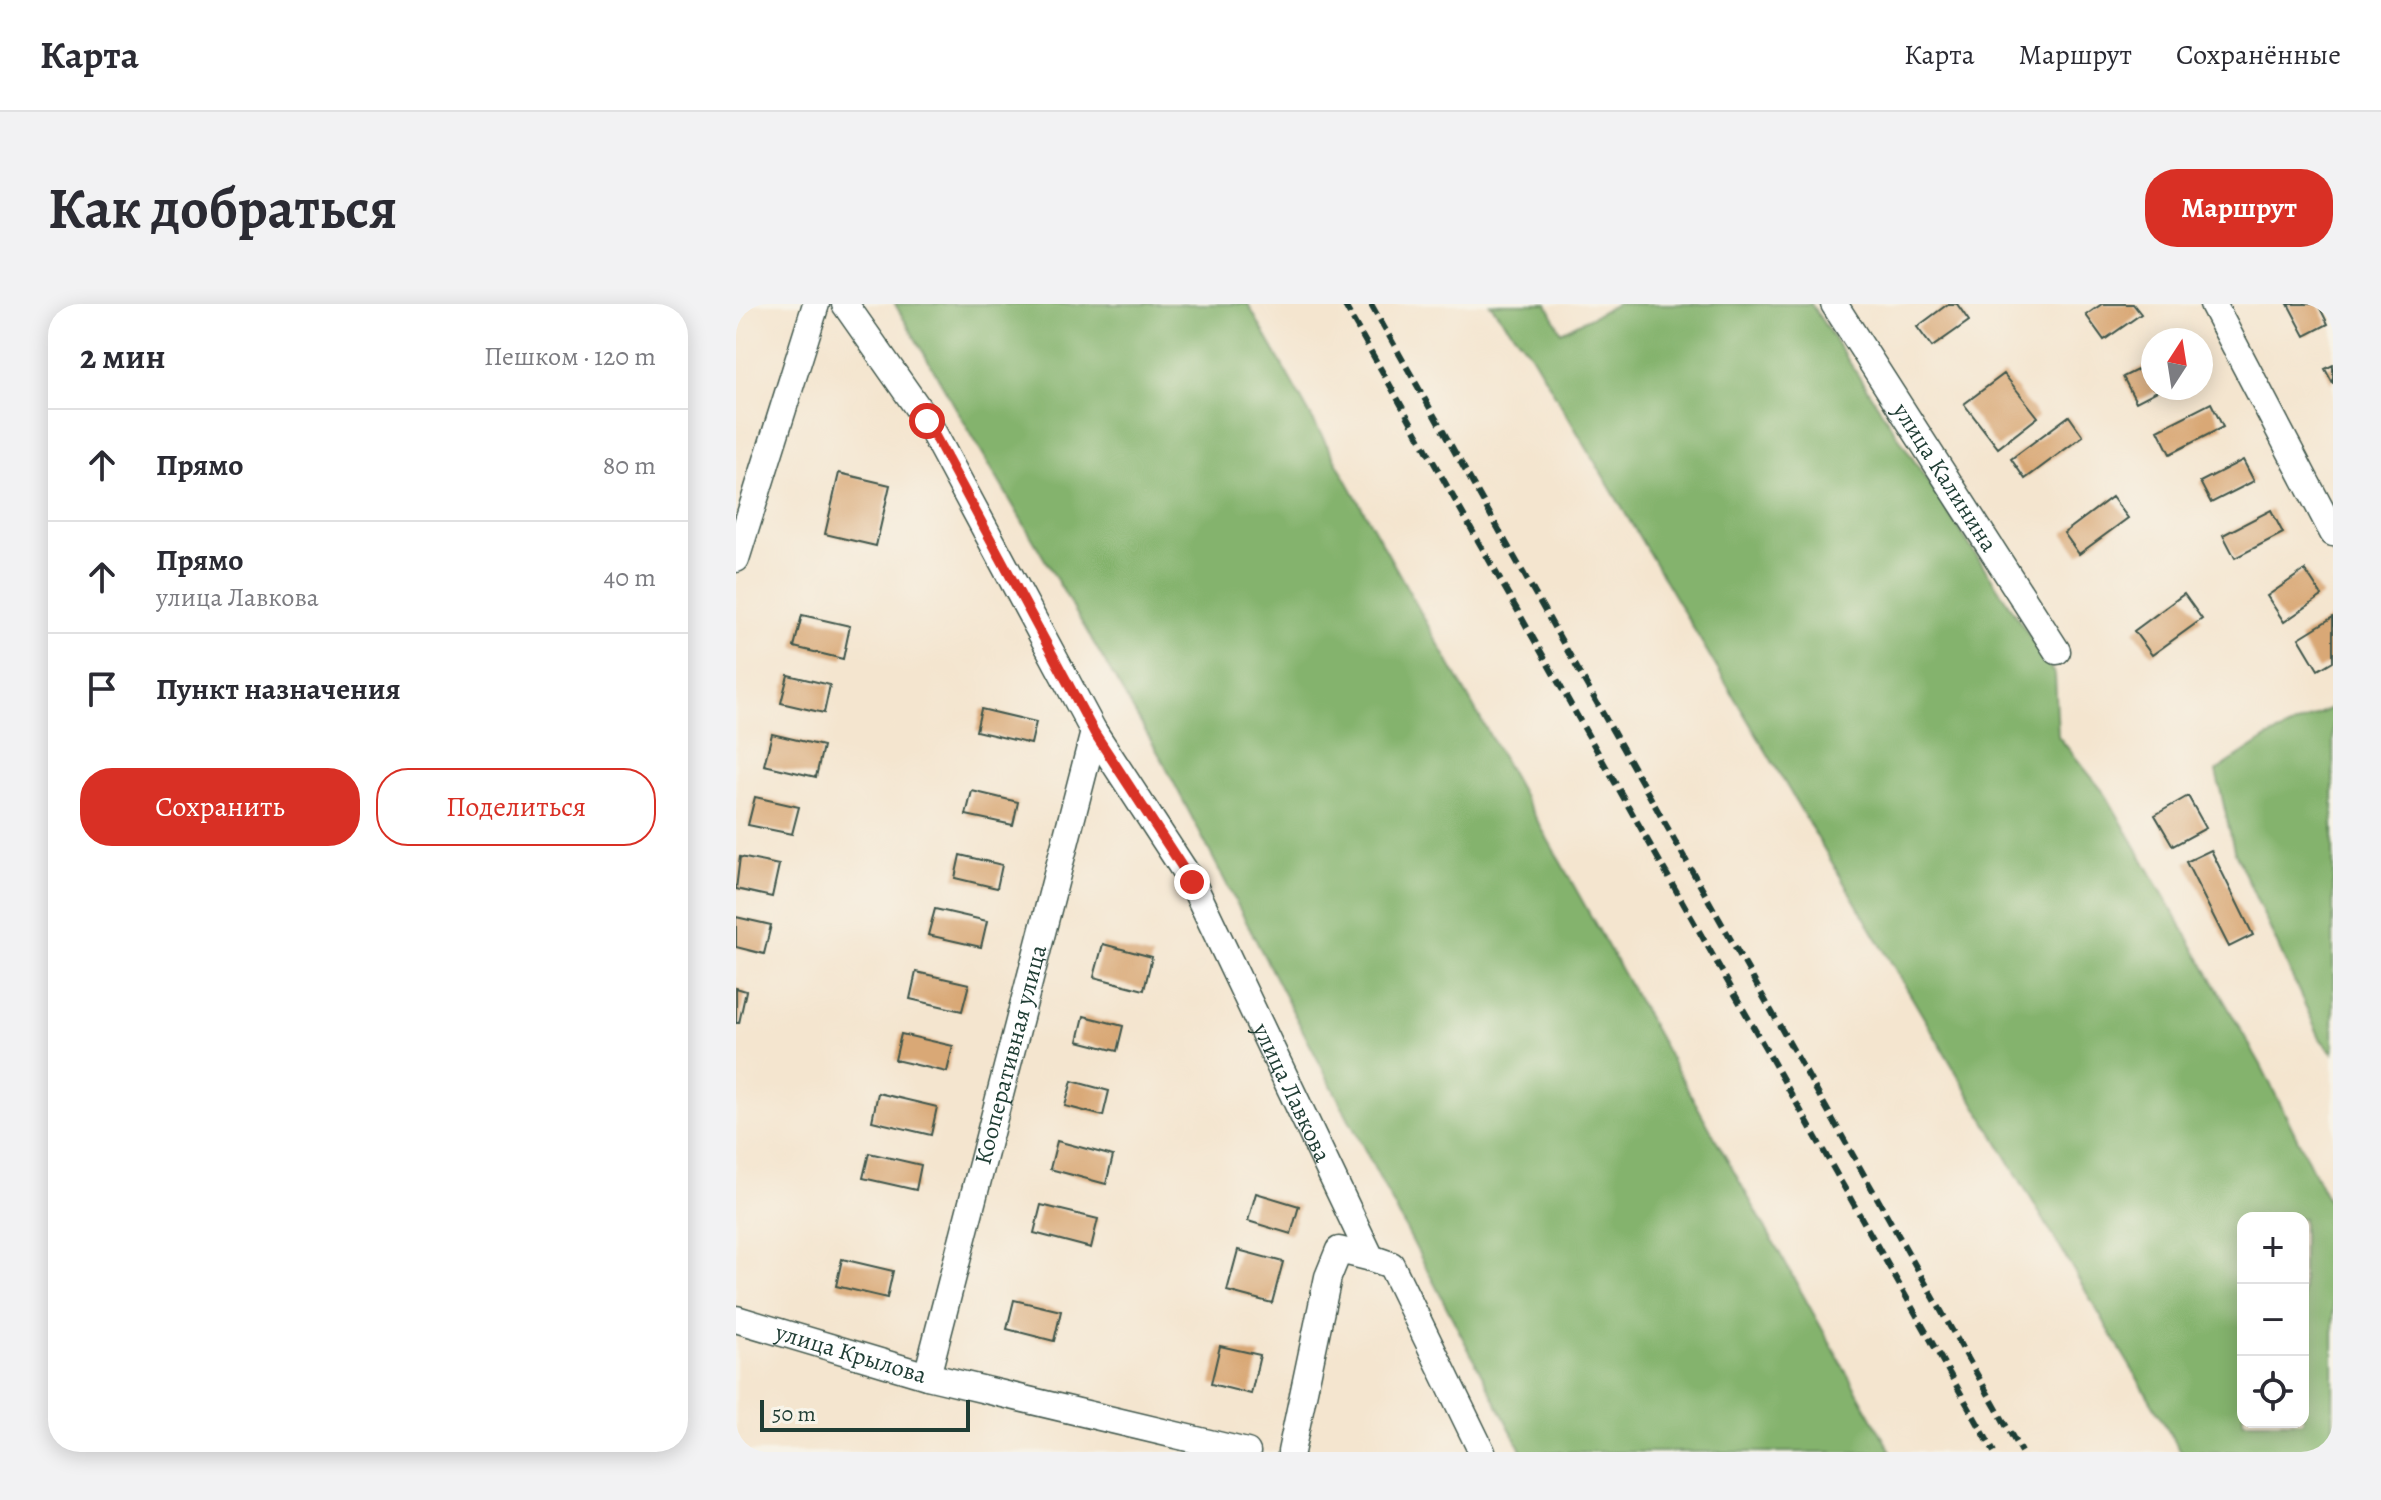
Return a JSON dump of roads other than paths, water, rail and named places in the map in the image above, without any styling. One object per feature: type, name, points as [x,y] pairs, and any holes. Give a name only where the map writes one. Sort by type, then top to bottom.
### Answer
[{"type":"street","points":[[736,559],[816,304]]},
{"type":"street","name":"улица Лавкова","points":[[845,304],[927,421],[1094,732],[1192,882],[1371,1258],[1391,1265],[1482,1452]]},
{"type":"street","name":"улица Калинина","points":[[1834,304],[2057,651]]},
{"type":"street","points":[[2213,304],[2333,533]]},
{"type":"street","name":"Кооперативная улица","points":[[927,1376],[1094,732]]},
{"type":"street","points":[[1291,1452],[1328,1277],[1339,1250],[1371,1258]]},
{"type":"street","name":"улица Крылова","points":[[736,1319],[927,1376],[1247,1452]]},
{"type":"railway","points":[[1344,304],[1994,1452]]},
{"type":"railway","points":[[1371,304],[2021,1452]]}]
